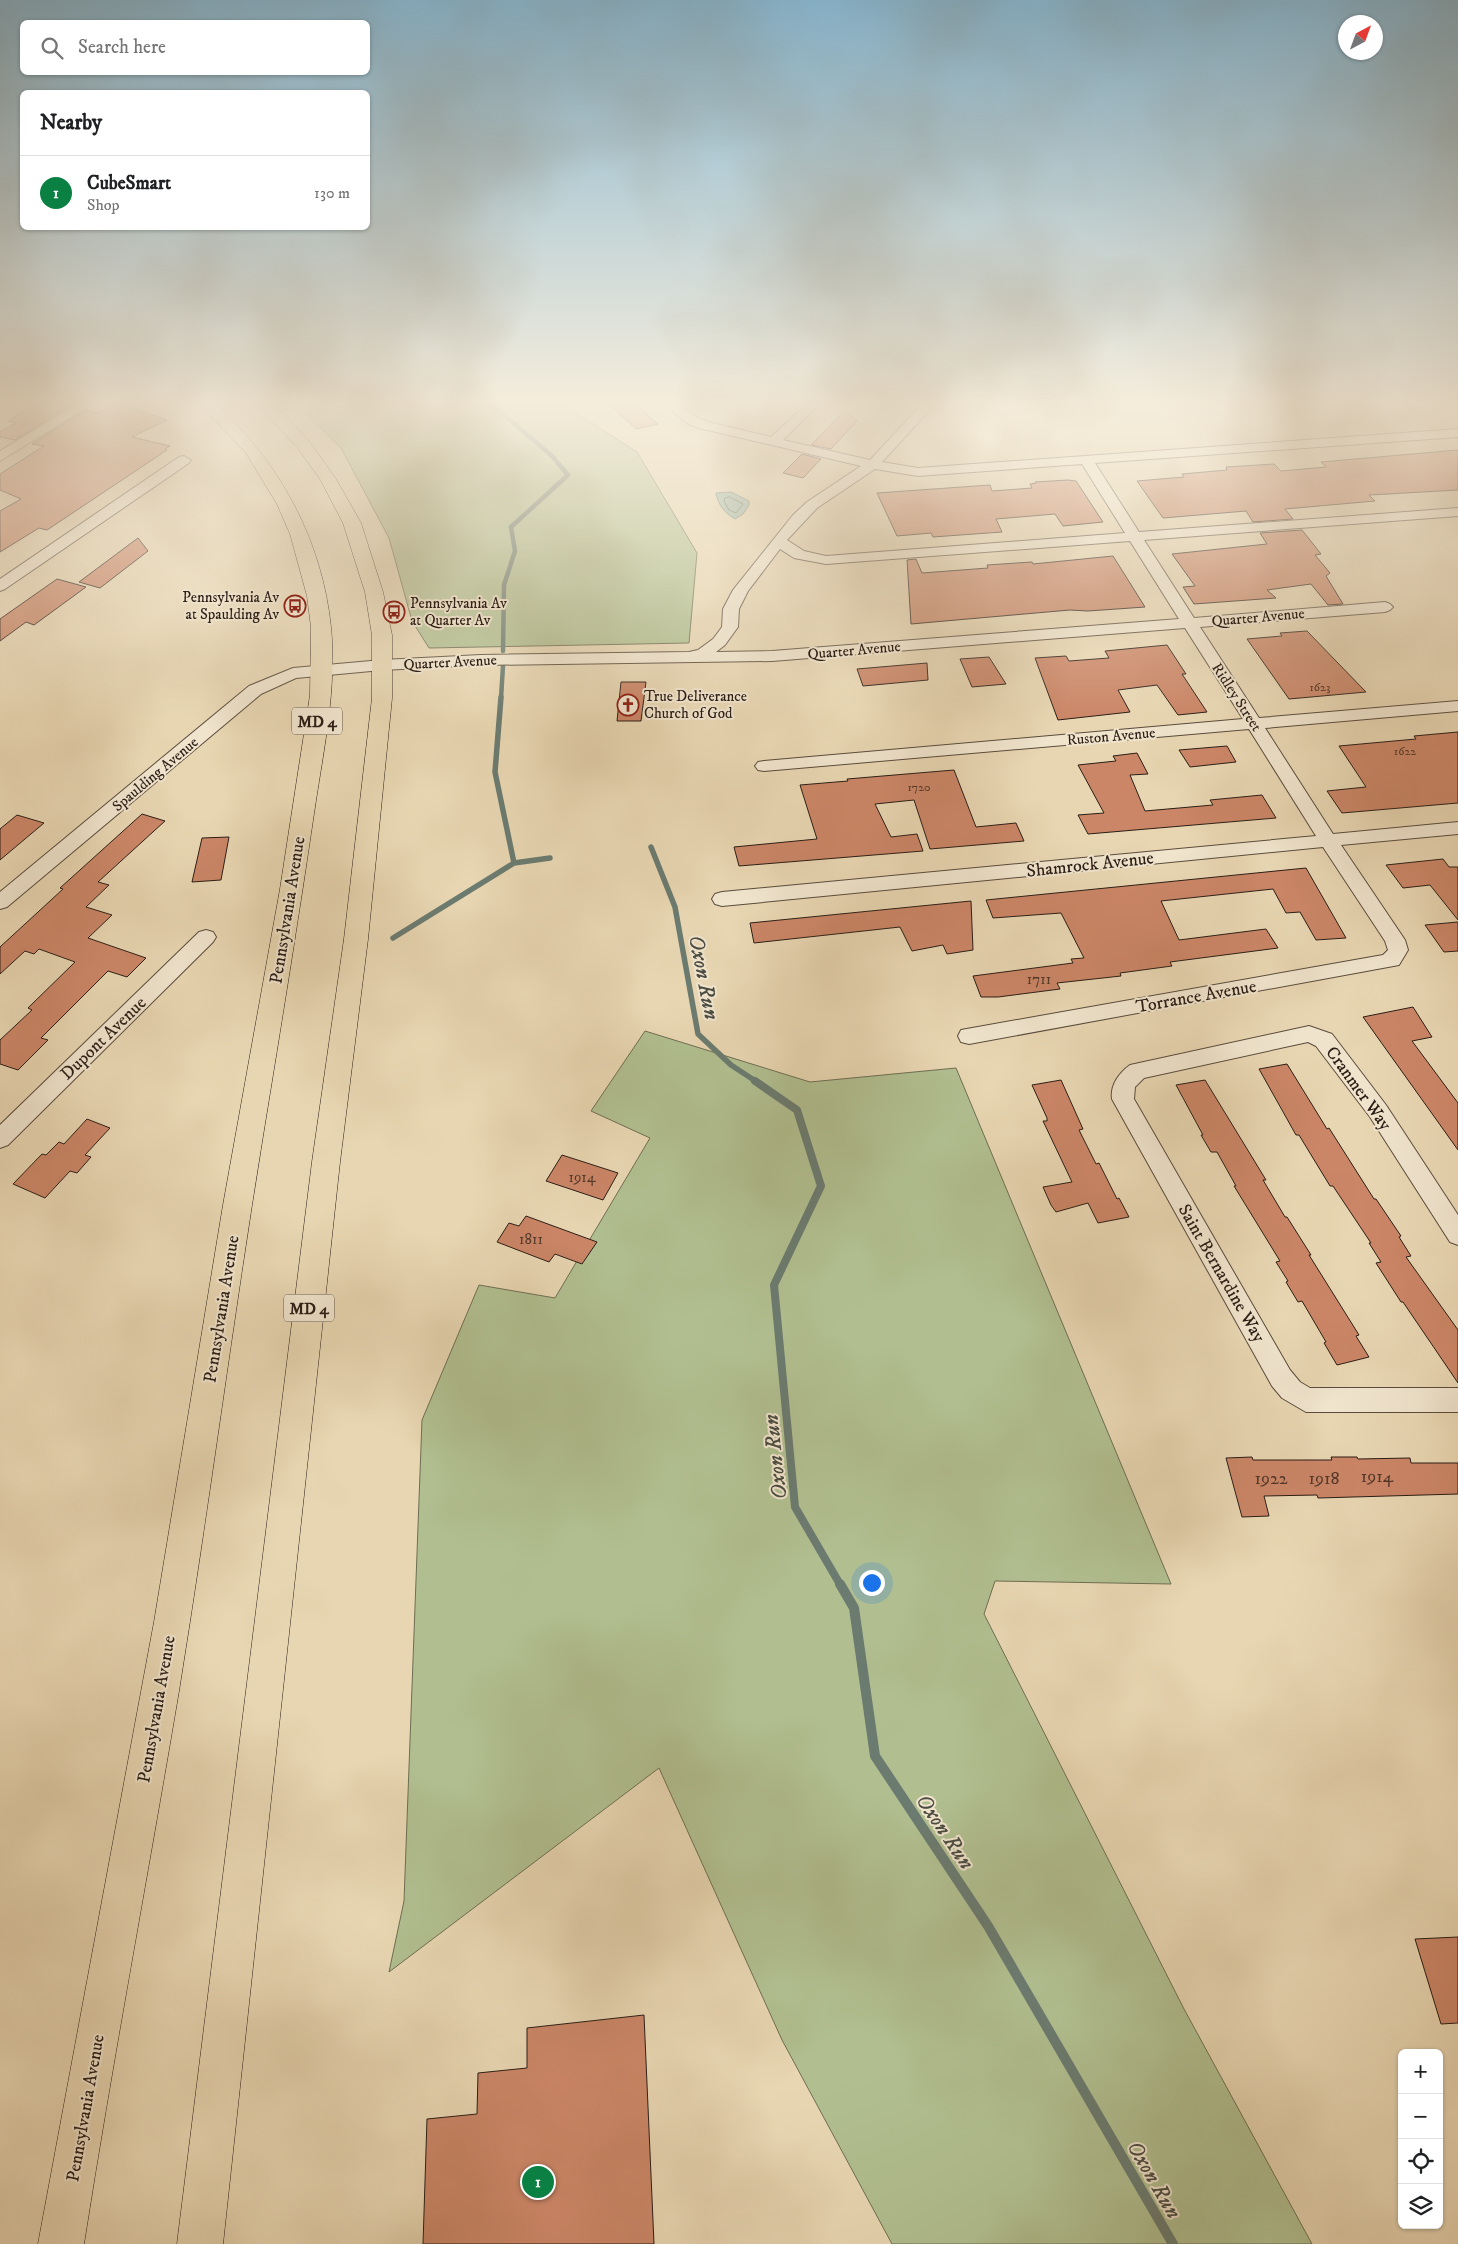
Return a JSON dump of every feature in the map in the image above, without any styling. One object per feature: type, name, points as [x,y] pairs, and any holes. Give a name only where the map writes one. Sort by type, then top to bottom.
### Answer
[{"type":"highway","name":"Pennsylvania Avenue","points":[[61,2244],[161,1687],[220,1312],[296,864],[322,671],[321,622],[314,574],[305,546],[288,509]]},
{"type":"highway","name":"MD 4","points":[[200,2244],[326,1162],[365,866],[380,717],[382,635],[374,592],[352,523],[344,509]]},
{"type":"street","points":[[0,586],[113,509]]},
{"type":"street","points":[[684,658],[704,653],[719,642],[730,627],[731,609],[735,599],[778,541],[808,509]]},
{"type":"street","name":"Ridley Street","points":[[1116,509],[1328,840],[1390,932]]},
{"type":"street","points":[[778,541],[798,555],[826,560],[1458,512]]},
{"type":"street","name":"Quarter Avenue","points":[[322,671],[382,665],[481,660],[684,658],[835,652],[1386,607]]},
{"type":"street","name":"Spaulding Avenue","points":[[0,902],[255,690],[293,673],[322,671]]},
{"type":"street","name":"Ruston Avenue","points":[[764,766],[1458,706]]},
{"type":"street","name":"Shamrock Avenue","points":[[722,899],[1458,828]]},
{"type":"street","name":"Torrance Avenue","points":[[969,1036],[1392,960],[1398,950],[1390,932]]},
{"type":"street","name":"Dupont Avenue","points":[[0,1139],[206,937]]},
{"type":"street","name":"Cranmer Way","points":[[1209,1056],[1309,1034],[1322,1038],[1378,1111],[1458,1235]]},
{"type":"street","name":"Saint Bernardine Way","points":[[1209,1056],[1138,1071],[1127,1080],[1122,1095],[1281,1378],[1291,1390],[1306,1400],[1458,1400]]},
{"type":"green space","points":[[373,509],[671,509],[697,553],[689,643],[429,648],[412,621],[389,538]]},
{"type":"green space","points":[[645,1031],[810,1082],[956,1068],[1171,1584],[995,1581],[984,1614],[1184,2009],[1312,2244],[892,2244],[782,2040],[659,1768],[389,1972],[404,1901],[422,1420],[479,1285],[555,1298],[650,1138],[591,1111]]},
{"type":"water","points":[[723,509],[747,509],[743,514],[735,519]]},
{"type":"building","points":[[4,509],[79,509],[47,530],[39,528],[0,552],[0,511]]},
{"type":"building","points":[[884,509],[1094,509],[1103,522],[1063,526],[1055,514],[996,519],[1002,532],[933,537],[931,533],[897,536]]},
{"type":"building","points":[[1156,509],[1288,509],[1285,509],[1293,519],[1253,522],[1246,511],[1163,518]]},
{"type":"building","points":[[1302,530],[1321,554],[1315,555],[1330,573],[1326,576],[1343,604],[1328,605],[1311,584],[1267,590],[1276,598],[1194,604],[1183,587],[1195,586],[1172,554],[1267,544],[1260,533]]},
{"type":"building","points":[[138,538],[148,551],[100,588],[79,582]]},
{"type":"building","points":[[1113,556],[1145,607],[1088,611],[1070,610],[911,624],[907,560],[916,559],[922,573],[988,568],[987,565],[1032,562],[1033,564]]},
{"type":"building","points":[[57,579],[86,587],[34,625],[26,622],[0,641],[0,619]]},
{"type":"building","points":[[1307,631],[1366,692],[1289,699],[1247,639],[1282,636],[1280,633]]},
{"type":"building","points":[[1167,645],[1186,674],[1182,674],[1207,712],[1178,715],[1157,685],[1118,690],[1130,712],[1058,720],[1035,658],[1066,656],[1069,661],[1109,658],[1105,651]]},
{"type":"building","points":[[989,657],[1006,684],[972,687],[960,659]]},
{"type":"building","points":[[927,663],[928,680],[863,686],[857,669]]},
{"type":"building","points":[[621,682],[646,682],[641,721],[617,721]]},
{"type":"building","points":[[1458,732],[1458,803],[1342,813],[1327,791],[1366,787],[1339,746],[1416,739],[1414,736]]},
{"type":"building","points":[[1227,746],[1236,762],[1190,767],[1179,750]]},
{"type":"building","points":[[1137,753],[1148,774],[1130,775],[1145,811],[1213,805],[1210,800],[1262,795],[1276,818],[1088,834],[1078,815],[1104,813],[1078,765],[1116,761],[1113,756]]},
{"type":"building","points":[[954,770],[976,827],[1016,823],[1024,841],[930,849],[914,800],[875,804],[891,837],[917,834],[923,851],[739,866],[734,847],[817,839],[800,785]]},
{"type":"building","points":[[142,814],[165,821],[98,882],[109,885],[86,907],[112,915],[88,938],[146,958],[127,977],[108,971],[41,1038],[48,1040],[18,1070],[0,1064],[0,1040],[32,1010],[28,1008],[75,962],[39,949],[34,954],[25,951],[0,974],[0,947],[63,889],[60,888]]},
{"type":"building","points":[[17,815],[44,823],[0,860],[0,829]]},
{"type":"building","points":[[229,837],[221,880],[192,882],[202,838]]},
{"type":"building","points":[[1443,859],[1449,867],[1458,867],[1458,920],[1430,885],[1403,888],[1386,865]]},
{"type":"building","points":[[1306,868],[1346,938],[1316,940],[1300,912],[1286,913],[1273,889],[1161,901],[1179,940],[1266,929],[1278,948],[1170,962],[1172,966],[1120,973],[1121,976],[1057,983],[1060,989],[998,997],[981,997],[973,976],[1073,963],[1071,959],[1084,958],[1061,913],[993,918],[986,900]]},
{"type":"building","points":[[971,901],[973,950],[947,954],[943,945],[912,951],[900,927],[754,943],[750,923]]},
{"type":"building","points":[[1458,922],[1458,951],[1444,952],[1425,925]]},
{"type":"building","points":[[1413,1007],[1432,1037],[1412,1041],[1458,1103],[1458,1150],[1363,1017]]},
{"type":"building","points":[[1287,1064],[1327,1129],[1329,1128],[1374,1199],[1376,1199],[1401,1236],[1399,1237],[1411,1256],[1406,1257],[1458,1330],[1458,1383],[1376,1263],[1381,1262],[1369,1243],[1371,1243],[1333,1186],[1330,1186],[1299,1135],[1296,1135],[1259,1069]]},
{"type":"building","points":[[1061,1080],[1083,1129],[1079,1130],[1096,1164],[1099,1163],[1117,1199],[1119,1198],[1129,1217],[1098,1223],[1088,1203],[1056,1212],[1051,1205],[1043,1187],[1072,1182],[1043,1121],[1047,1121],[1047,1118],[1032,1085]]},
{"type":"building","points":[[1205,1080],[1266,1180],[1263,1180],[1285,1217],[1287,1217],[1311,1255],[1309,1255],[1359,1335],[1356,1336],[1369,1357],[1337,1365],[1302,1301],[1298,1302],[1286,1282],[1288,1281],[1276,1262],[1280,1261],[1234,1186],[1236,1186],[1217,1152],[1211,1152],[1176,1085]]},
{"type":"building","points":[[87,1119],[110,1128],[85,1155],[91,1157],[77,1173],[70,1171],[45,1198],[13,1184],[42,1154],[46,1155],[59,1142],[64,1144]]},
{"type":"building","points":[[562,1155],[618,1173],[603,1200],[546,1181]]},
{"type":"building","points":[[526,1216],[597,1242],[582,1264],[555,1254],[549,1262],[497,1242],[509,1223],[519,1226]]},
{"type":"building","points":[[1252,1457],[1253,1460],[1332,1460],[1331,1457],[1357,1457],[1358,1459],[1410,1458],[1411,1463],[1458,1463],[1458,1494],[1318,1498],[1317,1495],[1264,1496],[1269,1516],[1242,1517],[1226,1458]]},
{"type":"building","points":[[1458,1937],[1458,2023],[1441,2024],[1415,1939]]},
{"type":"building","points":[[644,2015],[654,2244],[423,2244],[427,2119],[477,2114],[478,2073],[527,2068],[527,2028]]},
{"type":"waterway","name":"Oxon Run","points":[[503,651],[504,585],[515,551],[511,527],[531,509]]},
{"type":"waterway","name":"Oxon Run","points":[[501,698],[503,666]]},
{"type":"waterway","name":"Oxon Run","points":[[501,697],[495,772],[514,863]]},
{"type":"waterway","name":"Oxon Run","points":[[651,847],[675,907],[698,1034],[731,1065],[757,1082]]},
{"type":"waterway","name":"Oxon Run","points":[[514,863],[550,858]]},
{"type":"waterway","name":"Oxon Run","points":[[393,938],[514,863]]},
{"type":"waterway","name":"Oxon Run","points":[[755,1081],[797,1110],[821,1186],[774,1285],[795,1507],[841,1586]]},
{"type":"waterway","name":"Oxon Run","points":[[840,1584],[854,1608],[875,1756],[988,1926],[1173,2244]]},
{"type":"place","name":"Pennsylvania Av at Spaulding Av","points":[[295,606]]},
{"type":"place","name":"Pennsylvania Av at Quarter Av","points":[[394,612]]},
{"type":"place","name":"True Deliverance Church of God","points":[[628,705]]},
{"type":"place","name":"CubeSmart","points":[[538,2182]]}]
